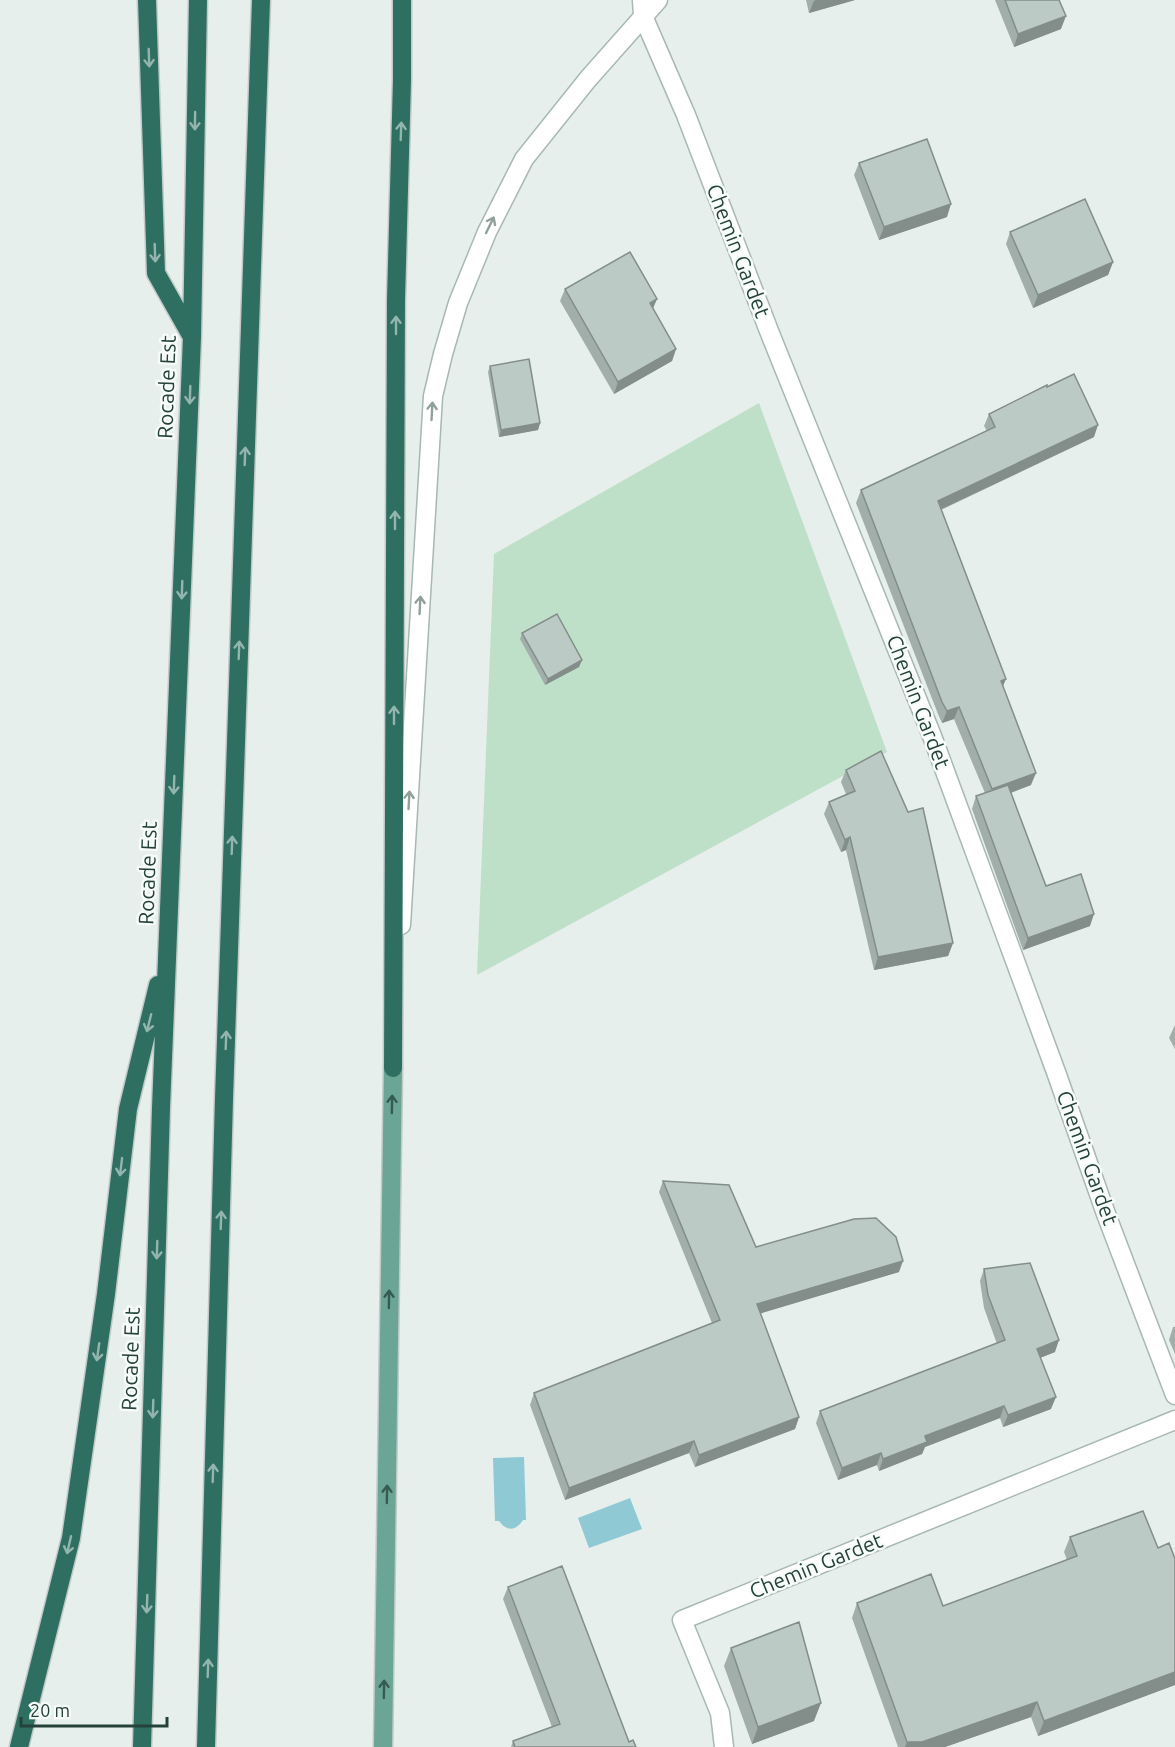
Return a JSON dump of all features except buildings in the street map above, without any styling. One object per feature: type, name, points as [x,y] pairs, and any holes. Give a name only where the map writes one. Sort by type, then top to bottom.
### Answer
[{"type":"highway","points":[[147,0],[156,273],[192,337]]},
{"type":"highway","name":"Rocade Est","points":[[142,1747],[161,1108],[192,337],[198,0]]},
{"type":"highway","points":[[206,1747],[224,1099],[261,0]]},
{"type":"highway","points":[[393,1068],[396,300],[402,0]]},
{"type":"highway","points":[[19,1747],[71,1538],[106,1294],[128,1109],[168,945]]},
{"type":"main road","points":[[383,1747],[393,1068]]},
{"type":"street","points":[[393,1068],[433,396],[443,354],[458,303],[487,232],[524,159],[642,8],[658,0]]},
{"type":"street","name":"Chemin Gardet","points":[[642,8],[932,736],[1106,1214],[1175,1395]]},
{"type":"street","name":"Chemin Gardet","points":[[723,1747],[720,1713],[682,1620],[1175,1420]]},
{"type":"green space","points":[[759,403],[887,752],[477,975],[494,554]]},
{"type":"water","points":[[524,1457],[526,1520],[511,1529],[495,1521],[493,1458]]},
{"type":"water","points":[[630,1498],[642,1529],[589,1548],[578,1518]]}]
